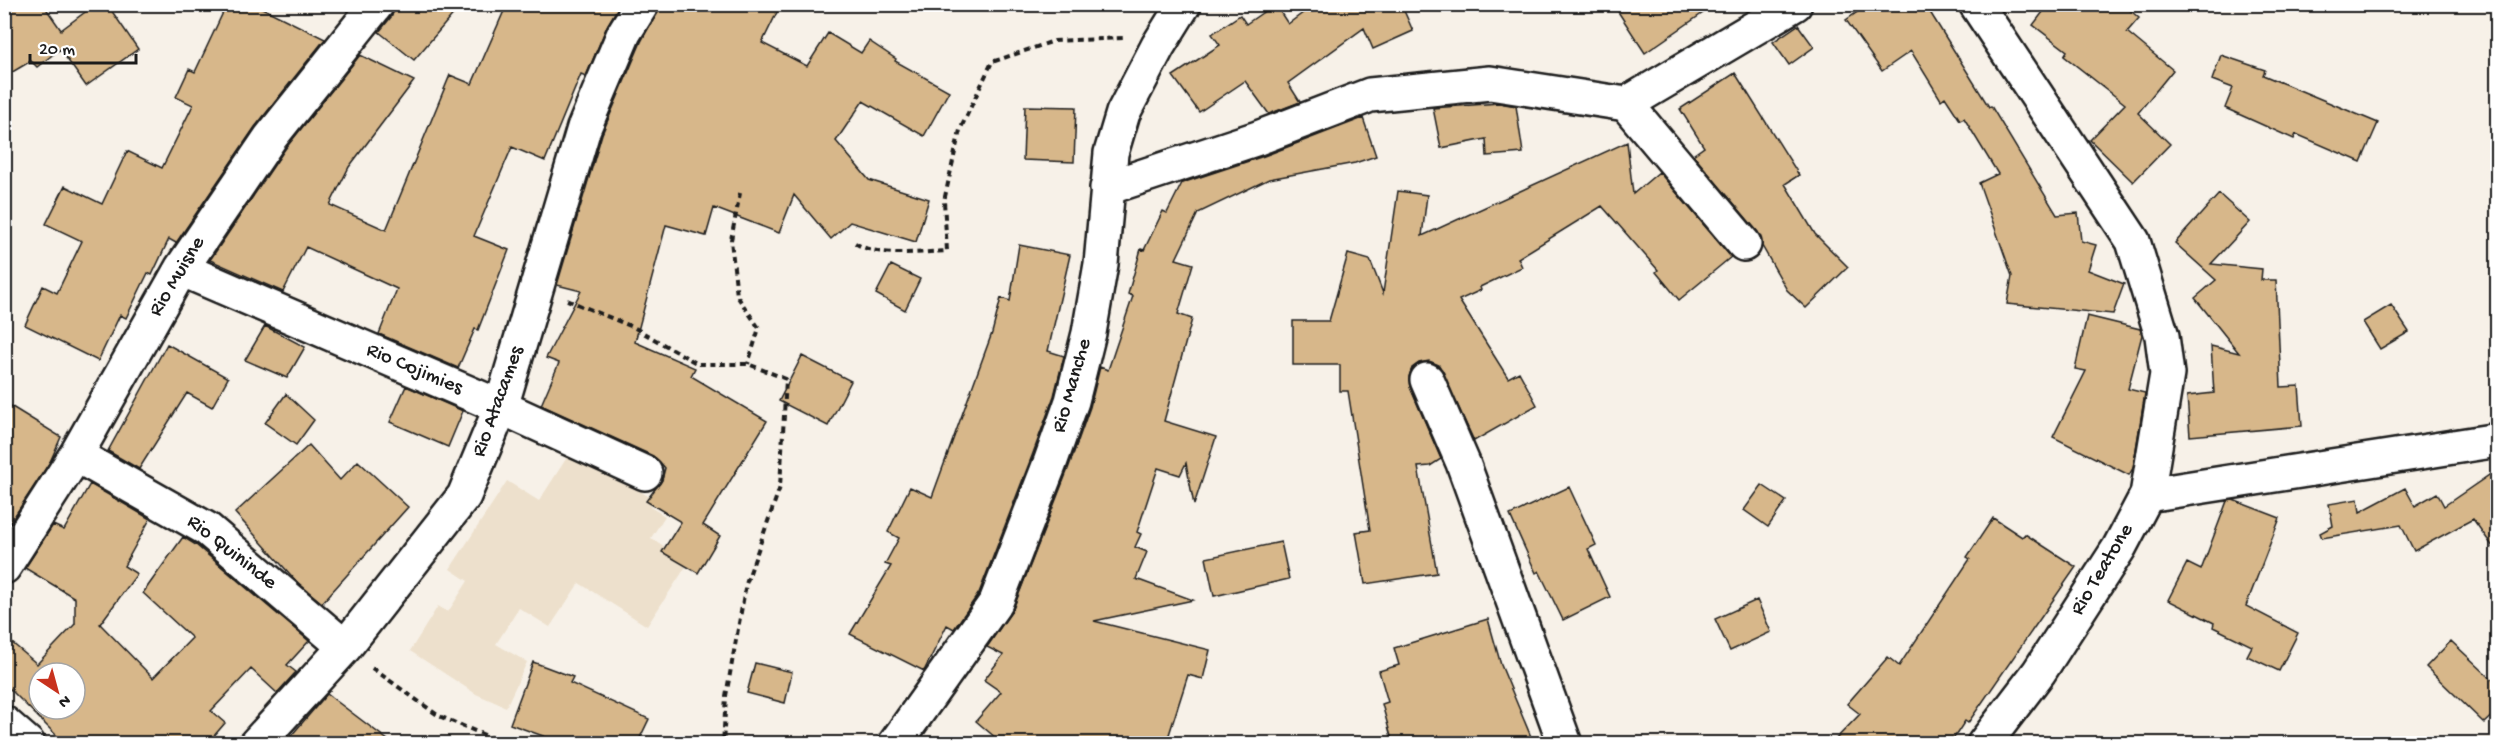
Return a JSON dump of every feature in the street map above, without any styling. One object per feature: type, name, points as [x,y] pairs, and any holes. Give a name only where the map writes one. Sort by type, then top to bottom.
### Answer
[{"type":"street","name":"Rio Muisne","points":[[4,567],[76,455],[181,269],[270,138],[377,4]]},
{"type":"street","name":"Rio Atacames","points":[[256,744],[345,647],[464,496],[501,407],[584,128],[624,33],[642,4]]},
{"type":"street","name":"Rio Manche","points":[[895,744],[996,602],[1072,401],[1089,333],[1101,264],[1111,153],[1124,113],[1184,4]]},
{"type":"street","points":[[1107,189],[1258,138],[1370,95],[1490,83],[1626,104],[1795,4]]},
{"type":"street","name":"Rio Teatone","points":[[1976,4],[2133,241],[2162,336],[2167,374],[2147,495],[2119,548],[2039,672],[1984,744]]},
{"type":"street","points":[[1626,104],[1744,244]]},
{"type":"street","name":"Rio Cojimies","points":[[181,269],[501,407],[645,473]]},
{"type":"street","points":[[1427,380],[1463,462],[1565,744]]},
{"type":"street","points":[[2147,495],[2498,440]]},
{"type":"street","name":"Rio Quininde","points":[[76,455],[207,529],[345,647]]},
{"type":"street","points":[[4,723],[28,744]]},
{"type":"path","points":[[855,243],[864,249],[946,251],[944,201],[960,130],[992,63],[1054,41],[1167,34]]},
{"type":"path","points":[[740,193],[731,240],[737,296],[759,328],[748,364]]},
{"type":"path","points":[[537,288],[633,327],[698,364],[748,364],[786,380],[780,487],[746,584],[726,696],[723,744]]},
{"type":"path","points":[[345,647],[439,716],[506,744]]},
{"type":"shaded area","points":[[573,448],[654,500],[650,507],[665,516],[651,538],[689,562],[647,626],[579,583],[550,627],[519,608],[496,644],[527,662],[506,707],[476,694],[410,651],[438,606],[448,612],[468,581],[450,569],[507,481],[539,501]]},
{"type":"building","points":[[4,4],[43,4],[61,30],[96,4],[107,4],[138,49],[86,86],[60,49],[37,67],[31,61],[4,77]]},
{"type":"building","points":[[227,4],[254,4],[325,39],[255,127],[176,243],[169,239],[152,275],[148,273],[126,318],[120,315],[98,361],[25,325],[43,286],[57,293],[82,241],[46,224],[65,186],[102,204],[127,151],[162,168],[193,105],[176,97],[189,69],[195,72]]},
{"type":"building","points":[[395,4],[462,4],[414,60],[379,32],[392,16]]},
{"type":"building","points":[[507,4],[620,4],[607,26],[586,76],[581,74],[545,161],[512,147],[474,236],[509,250],[478,330],[475,329],[458,368],[379,334],[397,289],[306,247],[283,292],[210,260],[285,149],[360,55],[414,81],[349,167],[330,205],[386,230],[450,75],[472,84]]},
{"type":"building","points":[[661,4],[781,4],[762,43],[807,66],[828,33],[861,53],[869,41],[896,59],[895,61],[949,91],[924,136],[863,101],[836,141],[869,180],[929,199],[916,242],[850,222],[831,239],[794,195],[779,233],[714,208],[706,236],[666,225],[635,342],[695,368],[691,376],[767,421],[703,525],[720,536],[698,573],[662,552],[681,522],[646,501],[662,480],[665,468],[660,462],[653,456],[541,405],[559,363],[546,358],[581,291],[557,285],[602,134],[641,42]]},
{"type":"building","points":[[1275,4],[1288,24],[1315,4],[1401,4],[1413,31],[1373,49],[1364,28],[1288,83],[1300,102],[1269,114],[1245,81],[1199,112],[1173,76],[1220,45],[1212,34],[1240,15],[1246,24]]},
{"type":"building","points":[[1613,4],[1716,4],[1645,53]]},
{"type":"building","points":[[1869,4],[1925,4],[1989,107],[1991,106],[2057,215],[2078,213],[2081,241],[2096,245],[2088,270],[2124,284],[2113,314],[2007,304],[2012,276],[1979,183],[1998,174],[1964,118],[1960,120],[1945,97],[1941,100],[1911,51],[1882,71],[1846,20]]},
{"type":"building","points":[[2049,4],[2123,4],[2139,18],[2127,32],[2173,70],[2138,113],[2170,144],[2133,182],[2090,140],[2125,104],[2064,56],[2067,51],[2033,25]]},
{"type":"building","points":[[1798,25],[1814,47],[1789,65],[1773,42]]},
{"type":"building","points":[[2221,55],[2265,70],[2263,75],[2378,123],[2361,162],[2296,134],[2294,139],[2225,108],[2233,88],[2212,80]]},
{"type":"building","points":[[1735,73],[1799,175],[1785,184],[1815,234],[1848,267],[1806,308],[1787,290],[1762,246],[1758,232],[1693,155],[1704,147],[1680,109]]},
{"type":"building","points":[[1499,103],[1516,106],[1523,153],[1487,156],[1486,139],[1441,148],[1433,108]]},
{"type":"building","points":[[1025,106],[1076,107],[1074,162],[1023,160]]},
{"type":"building","points":[[1363,118],[1376,156],[1355,163],[1269,179],[1198,213],[1176,259],[1193,264],[1178,314],[1192,319],[1164,421],[1216,437],[1194,505],[1186,463],[1180,475],[1158,468],[1137,532],[1141,534],[1135,547],[1147,552],[1136,579],[1193,600],[1094,621],[1210,650],[1203,679],[1188,675],[1166,744],[1140,736],[1137,744],[1003,744],[976,721],[1001,692],[984,680],[1003,655],[987,647],[1013,609],[1068,469],[1090,407],[1100,367],[1108,370],[1133,296],[1128,294],[1141,249],[1144,250],[1163,211],[1167,213],[1182,183],[1264,156]]},
{"type":"building","points":[[1627,142],[1633,194],[1659,172],[1731,257],[1679,300],[1656,272],[1658,270],[1602,206],[1518,258],[1522,267],[1459,300],[1508,378],[1519,372],[1537,405],[1474,441],[1439,365],[1429,361],[1419,363],[1412,368],[1409,377],[1410,387],[1441,459],[1430,466],[1418,467],[1437,573],[1365,584],[1356,532],[1370,530],[1348,391],[1340,391],[1340,365],[1293,365],[1293,321],[1329,321],[1348,254],[1370,260],[1383,293],[1398,191],[1427,195],[1422,236]]},
{"type":"building","points":[[2219,194],[2250,222],[2211,264],[2262,269],[2261,280],[2276,280],[2281,387],[2299,386],[2302,426],[2190,436],[2187,396],[2214,393],[2211,346],[2239,353],[2195,298],[2216,280],[2175,243]]},
{"type":"building","points":[[1019,245],[1070,255],[1048,351],[1064,356],[1054,396],[979,593],[954,629],[947,625],[924,671],[850,634],[891,566],[885,564],[899,538],[888,532],[910,487],[932,497],[992,333],[1001,298],[1010,301]]},
{"type":"building","points":[[891,265],[920,279],[905,310],[876,294]]},
{"type":"building","points":[[2391,305],[2409,332],[2380,349],[2363,322]]},
{"type":"building","points":[[2087,316],[2140,329],[2142,335],[2128,389],[2145,393],[2133,468],[2129,475],[2053,437],[2086,371],[2075,369]]},
{"type":"building","points":[[265,326],[305,347],[287,378],[245,360]]},
{"type":"building","points":[[167,344],[228,378],[212,407],[187,393],[139,469],[108,451]]},
{"type":"building","points":[[802,356],[851,381],[828,426],[779,401]]},
{"type":"building","points":[[406,386],[463,411],[448,447],[390,422]]},
{"type":"building","points":[[286,394],[314,420],[296,445],[265,423]]},
{"type":"building","points":[[4,402],[61,437],[50,462],[4,532]]},
{"type":"building","points":[[309,445],[340,480],[358,461],[408,507],[322,603],[298,583],[235,513]]},
{"type":"building","points":[[2498,469],[2498,554],[2473,519],[2414,551],[2401,525],[2322,538],[2320,533],[2333,526],[2329,504],[2358,499],[2360,512],[2405,488],[2415,506],[2437,493],[2444,506]]},
{"type":"building","points":[[90,484],[150,519],[124,566],[137,574],[100,624],[153,678],[192,638],[143,593],[183,537],[196,545],[309,641],[287,665],[296,672],[277,693],[251,669],[211,711],[225,723],[207,744],[65,744],[42,721],[87,721],[87,661],[40,661],[75,624],[75,598],[25,568],[53,525],[64,530]]},
{"type":"building","points":[[1762,485],[1786,501],[1768,527],[1744,510]]},
{"type":"building","points":[[1569,487],[1596,545],[1588,549],[1610,597],[1563,620],[1539,571],[1536,573],[1510,515]]},
{"type":"building","points":[[2233,500],[2280,518],[2246,606],[2298,633],[2279,671],[2247,656],[2252,646],[2213,627],[2214,623],[2168,600],[2187,563],[2201,570],[2227,501]]},
{"type":"building","points":[[1993,518],[2022,537],[2025,534],[2076,567],[1968,723],[1965,721],[1950,744],[1831,744],[1860,714],[1847,704],[1888,657],[1899,666],[1970,559],[1967,557]]},
{"type":"building","points":[[1281,542],[1289,579],[1214,596],[1206,558]]},
{"type":"building","points":[[1757,600],[1771,632],[1730,651],[1715,619]]},
{"type":"building","points":[[1488,619],[1501,665],[1534,744],[1393,744],[1382,704],[1388,702],[1379,671],[1399,665],[1394,648]]},
{"type":"building","points":[[4,636],[33,661],[27,661],[27,706],[4,683]]},
{"type":"building","points":[[2451,641],[2498,685],[2498,710],[2484,723],[2426,667]]},
{"type":"building","points":[[533,662],[573,677],[570,683],[649,719],[637,744],[565,744],[510,724]]},
{"type":"building","points":[[755,663],[792,672],[785,703],[747,693]]},
{"type":"building","points":[[327,694],[393,744],[284,744]]}]
